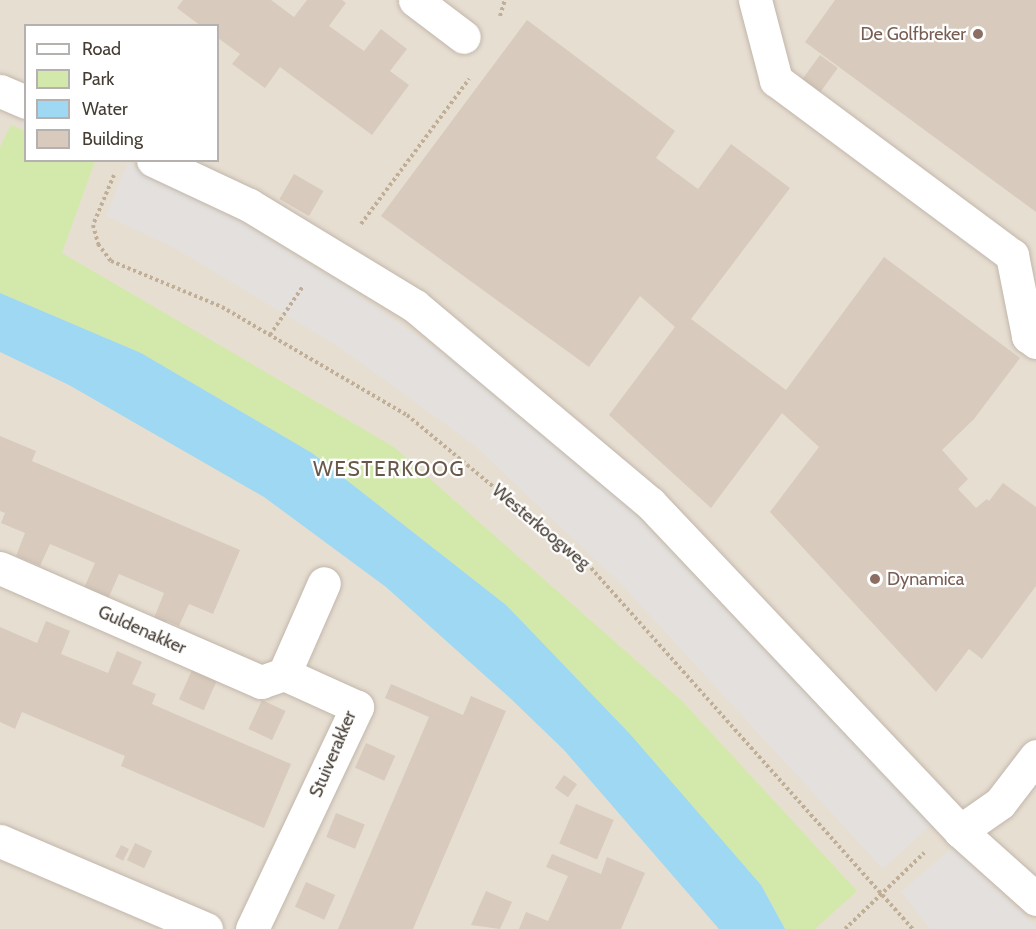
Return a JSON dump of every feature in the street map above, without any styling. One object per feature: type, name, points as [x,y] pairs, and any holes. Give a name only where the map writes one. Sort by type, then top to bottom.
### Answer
[{"type":"street","points":[[415,0],[464,37]]},
{"type":"street","points":[[755,0],[777,80],[1012,255],[1028,336],[1036,342]]},
{"type":"street","points":[[0,91],[24,101]]},
{"type":"street","points":[[157,162],[249,205],[332,253],[415,306],[650,503],[960,831],[1036,899]]},
{"type":"street","name":"Guldenakker","points":[[0,568],[261,682],[284,674]]},
{"type":"street","points":[[284,674],[324,583]]},
{"type":"street","name":"Stuiverakker","points":[[252,929],[357,707],[284,674]]},
{"type":"street","points":[[960,831],[1000,803],[1036,756]]},
{"type":"street","points":[[0,841],[206,929]]},
{"type":"path","points":[[498,22],[505,0]]},
{"type":"path","points":[[270,335],[472,74]]},
{"type":"path","name":"Westerkoogweg","points":[[116,171],[93,225],[98,244],[111,261],[222,307],[407,415],[591,568],[884,892],[913,929]]},
{"type":"path","points":[[845,929],[938,840],[960,831]]},
{"type":"shaded area","points":[[0,0],[1036,0],[1036,929],[0,929]]},
{"type":"shaded area","points":[[128,163],[239,221],[350,289],[459,365],[562,449],[613,491],[932,824],[883,869],[624,587],[474,445],[339,347],[173,247],[106,216]]},
{"type":"shaded area","points":[[953,847],[1036,929],[930,929],[901,892]]},
{"type":"green space","points":[[11,125],[24,131],[24,162],[95,162],[62,253],[394,447],[682,701],[857,891],[815,929],[785,929],[761,885],[506,605],[312,453],[141,353],[0,293],[0,147]]},
{"type":"water","points":[[0,293],[141,353],[312,453],[506,605],[630,734],[761,885],[785,929],[719,929],[564,750],[510,698],[386,587],[264,497],[69,385],[0,352]]},
{"type":"building","points":[[183,0],[271,0],[294,17],[307,0],[342,0],[346,3],[329,26],[364,51],[381,29],[407,49],[390,71],[409,85],[372,135],[280,67],[265,88],[232,64],[240,54],[219,39],[219,24],[198,24],[177,8]]},
{"type":"building","points":[[835,0],[1036,0],[1036,212],[805,42]]},
{"type":"building","points":[[527,20],[675,131],[656,158],[698,189],[731,144],[790,188],[691,319],[786,390],[884,257],[1020,358],[974,419],[942,450],[968,479],[958,489],[976,508],[987,499],[989,501],[1003,483],[1036,507],[1036,586],[982,659],[969,649],[936,692],[770,512],[819,447],[782,413],[711,508],[609,415],[675,327],[640,296],[589,367],[381,216]]},
{"type":"building","points":[[820,55],[838,68],[813,103],[795,90]]},
{"type":"building","points":[[294,174],[323,191],[309,216],[280,199]]},
{"type":"building","points":[[0,436],[36,451],[32,461],[240,550],[213,614],[189,604],[179,626],[167,621],[161,633],[150,628],[164,593],[119,574],[104,608],[80,597],[95,563],[50,544],[40,566],[16,556],[25,533],[1,523],[5,513],[0,511]]},
{"type":"building","points":[[46,621],[70,631],[61,654],[108,673],[117,651],[142,662],[132,684],[156,694],[152,704],[291,764],[264,828],[121,766],[125,756],[22,712],[15,729],[0,722],[0,627],[37,643]]},
{"type":"building","points":[[192,670],[217,681],[204,710],[179,699]]},
{"type":"building","points":[[391,684],[463,715],[471,696],[506,711],[413,929],[338,929],[429,717],[385,698]]},
{"type":"building","points":[[262,700],[286,711],[272,740],[248,729]]},
{"type":"building","points":[[366,743],[395,756],[384,781],[355,768]]},
{"type":"building","points":[[564,775],[577,784],[568,797],[555,788]]},
{"type":"building","points":[[576,804],[614,820],[597,860],[559,844]]},
{"type":"building","points":[[336,813],[365,825],[355,849],[326,837]]},
{"type":"building","points":[[135,843],[152,851],[144,868],[127,860]]},
{"type":"building","points":[[121,845],[129,849],[123,861],[115,857]]},
{"type":"building","points":[[552,854],[601,874],[607,857],[645,873],[621,929],[519,929],[526,912],[548,921],[558,899],[568,876],[546,867]]},
{"type":"building","points":[[306,882],[335,895],[324,920],[295,907]]},
{"type":"building","points":[[486,891],[512,902],[500,929],[471,925]]},
{"type":"place","name":"De Golfbreker","points":[[978,34]]},
{"type":"place","name":"Dynamica","points":[[875,579]]},
{"type":"district","name":"WESTERKOOG","points":[[389,469]]}]
